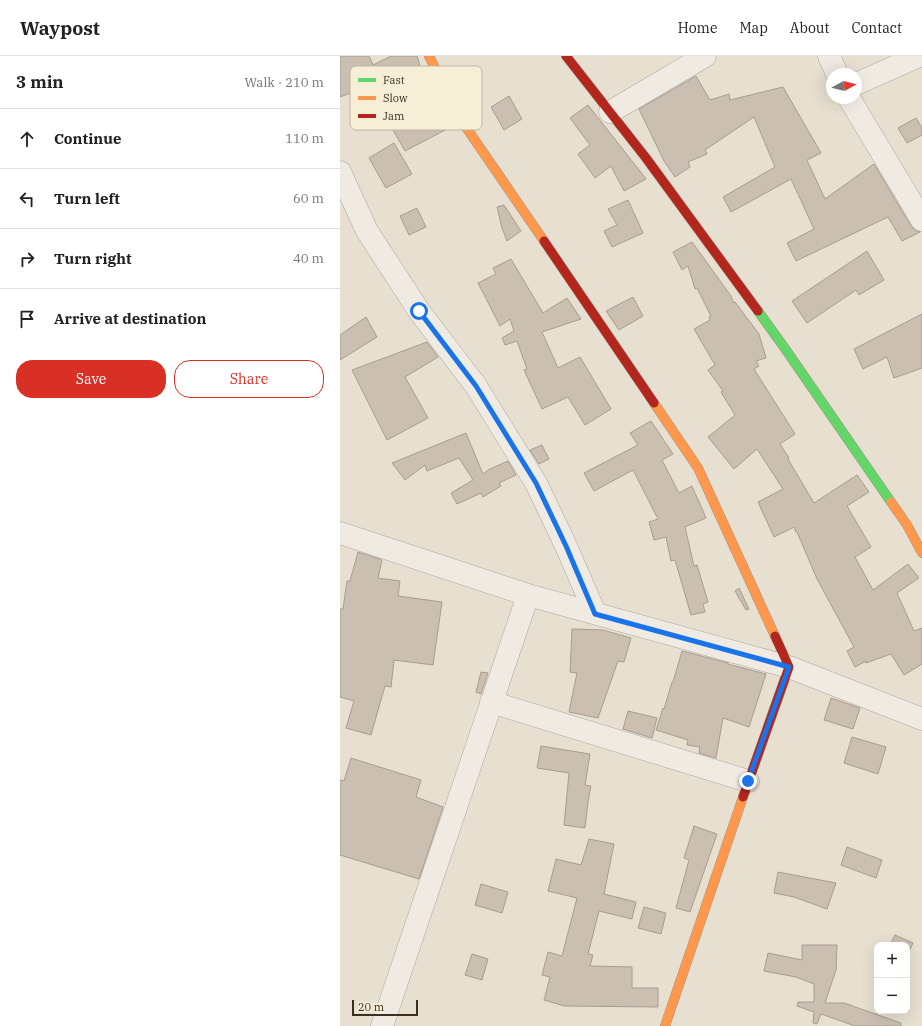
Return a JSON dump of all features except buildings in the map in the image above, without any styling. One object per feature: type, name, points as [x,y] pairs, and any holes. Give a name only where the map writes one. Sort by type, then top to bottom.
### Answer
[{"type":"street","points":[[429,56],[434,66]]},
{"type":"street","points":[[566,56],[646,158],[786,350],[907,525],[922,553]]},
{"type":"street","points":[[610,112],[705,56]]},
{"type":"street","points":[[829,56],[834,68]]},
{"type":"street","points":[[862,81],[919,56]]},
{"type":"street","points":[[854,104],[915,194],[922,220]]},
{"type":"street","points":[[468,130],[698,468],[789,667],[748,781],[665,1026]]},
{"type":"street","points":[[340,172],[367,231],[419,311],[476,386],[536,483],[566,546],[595,614]]},
{"type":"street","points":[[340,533],[528,595],[789,667],[922,719]]},
{"type":"street","points":[[382,1026],[528,595]]},
{"type":"street","points":[[491,702],[748,781]]},
{"type":"traffic: fast","points":[[758,311],[891,502]]},
{"type":"traffic: slow","points":[[429,56],[434,66]]},
{"type":"traffic: slow","points":[[468,130],[544,241]]},
{"type":"traffic: slow","points":[[654,403],[698,468],[775,636]]},
{"type":"traffic: slow","points":[[891,502],[907,525],[922,553]]},
{"type":"traffic: slow","points":[[665,1026],[743,797]]},
{"type":"traffic: jam","points":[[566,56],[646,158],[758,311]]},
{"type":"traffic: jam","points":[[544,241],[654,403]]},
{"type":"traffic: jam","points":[[743,797],[789,667],[775,636]]},
{"type":"route","points":[[419,311],[476,386],[536,483],[566,546],[595,614],[789,667],[748,781]]}]
